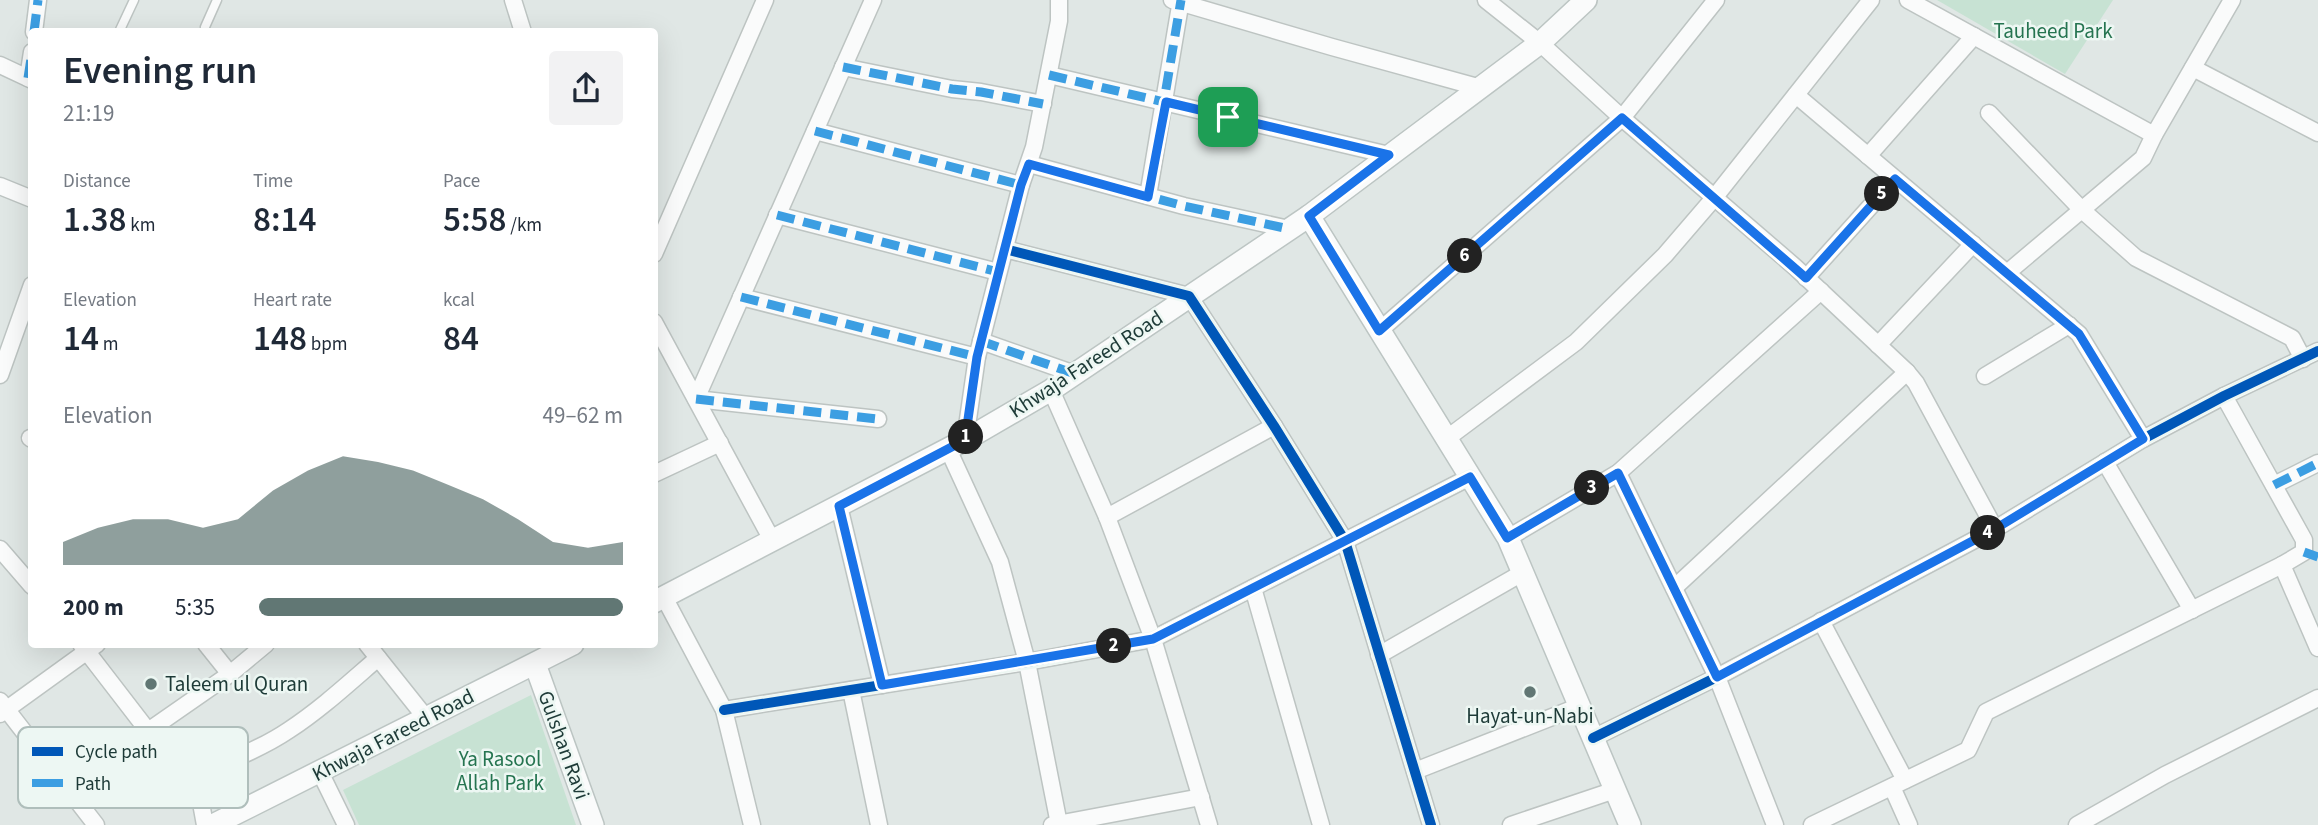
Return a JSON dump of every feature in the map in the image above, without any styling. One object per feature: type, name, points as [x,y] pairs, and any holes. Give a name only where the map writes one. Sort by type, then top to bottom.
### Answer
[{"type":"main road","name":"Khwaja Fareed Road","points":[[659,599],[956,444],[1051,390],[1309,216],[1540,43],[1586,0]]},
{"type":"main road","points":[[1309,216],[1507,538],[1524,572],[1630,825]]},
{"type":"main road","name":"Khwaja Fareed Road","points":[[248,808],[565,648]]},
{"type":"main road","name":"Gulshan Ravi","points":[[535,664],[593,825]]},
{"type":"main road","name":"Khwaja Fareed Road","points":[[213,825],[247,808]]},
{"type":"street","points":[[34,28],[38,0]]},
{"type":"street","points":[[513,0],[522,28]]},
{"type":"street","points":[[658,245],[765,0]]},
{"type":"street","points":[[696,399],[873,0]]},
{"type":"street","points":[[1059,0],[1059,21],[1043,104],[956,444],[1000,562],[1027,662],[1056,824],[1201,797]]},
{"type":"street","points":[[1486,0],[1540,43],[1821,291],[1907,372],[1916,383],[1995,529]]},
{"type":"street","points":[[1379,331],[1622,118],[1716,0]]},
{"type":"street","points":[[1446,439],[1576,342],[1665,255],[1714,198],[1871,0]]},
{"type":"street","points":[[1908,0],[2154,135]]},
{"type":"street","points":[[2007,273],[2143,158],[2232,0]]},
{"type":"street","points":[[1148,197],[1166,102],[1178,1],[1481,88]]},
{"type":"street","points":[[1868,156],[1975,36]]},
{"type":"street","points":[[843,67],[1043,104]]},
{"type":"street","points":[[1,68],[28,78]]},
{"type":"street","points":[[2193,68],[2318,133]]},
{"type":"street","points":[[1049,75],[1389,155]]},
{"type":"street","points":[[1796,95],[2079,334],[2143,439]]},
{"type":"street","points":[[1593,738],[1717,677],[1995,529],[2143,439],[2224,396],[2311,355],[2292,338],[2136,258],[2081,210],[1989,113]]},
{"type":"street","points":[[815,131],[1021,185]]},
{"type":"street","points":[[1029,164],[1148,197],[1289,229]]},
{"type":"street","points":[[1806,278],[1895,179]]},
{"type":"street","points":[[0,186],[28,197]]},
{"type":"street","points":[[777,215],[999,272]]},
{"type":"street","points":[[1878,345],[1973,244]]},
{"type":"street","points":[[1005,249],[1189,296],[1275,426],[1345,541],[1431,825]]},
{"type":"street","points":[[1507,538],[1618,473],[1821,291]]},
{"type":"street","points":[[741,297],[979,349],[1075,374]]},
{"type":"street","points":[[0,375],[26,318]]},
{"type":"street","points":[[1985,376],[2068,325]]},
{"type":"street","points":[[658,329],[772,540]]},
{"type":"street","points":[[1674,588],[1907,372]]},
{"type":"street","points":[[1051,390],[1107,517],[1153,639],[1209,825]]},
{"type":"street","points":[[1812,825],[1968,750],[1986,712],[2282,565],[2311,555],[2224,396]]},
{"type":"street","points":[[696,399],[878,419]]},
{"type":"street","points":[[1107,517],[1275,426]]},
{"type":"street","points":[[658,472],[720,443]]},
{"type":"street","points":[[2105,462],[2192,610]]},
{"type":"street","points":[[2274,485],[2318,463]]},
{"type":"street","points":[[1618,473],[1717,677],[1774,825]]},
{"type":"street","points":[[723,710],[1027,662],[1153,639],[1470,477]]},
{"type":"street","points":[[839,506],[882,685]]},
{"type":"street","points":[[0,549],[28,581]]},
{"type":"street","points":[[2282,565],[2318,648]]},
{"type":"street","points":[[1379,655],[1524,572]]},
{"type":"street","points":[[1253,588],[1321,825]]},
{"type":"street","points":[[659,599],[723,710],[752,825]]},
{"type":"street","points":[[1821,621],[1898,784],[1909,825]]},
{"type":"street","points":[[18,728],[2,708],[88,648]]},
{"type":"street","points":[[90,648],[146,727]]},
{"type":"street","points":[[209,648],[230,674]]},
{"type":"street","points":[[152,727],[230,674],[261,648]]},
{"type":"street","points":[[370,648],[426,718]]},
{"type":"street","points":[[248,752],[288,731],[338,693],[378,657]]},
{"type":"street","points":[[851,690],[879,825]]},
{"type":"street","points":[[2077,825],[2165,775],[2318,698]]},
{"type":"street","points":[[1415,771],[1580,706]]},
{"type":"street","points":[[320,772],[346,825]]},
{"type":"street","points":[[1511,825],[1615,790]]},
{"type":"street","points":[[82,808],[96,825]]},
{"type":"lane","points":[[121,28],[134,0]]},
{"type":"lane","points":[[205,27],[217,0]]},
{"type":"green space","name":"Tauheed Park","points":[[1937,0],[2113,0],[2065,74]]},
{"type":"green space","name":"Ya Rasool Allah Park","points":[[531,695],[576,825],[359,825],[343,790]]},
{"type":"marked path","points":[[34,28],[38,0]]},
{"type":"marked path","points":[[1148,196],[1181,0]]},
{"type":"marked path","points":[[843,67],[1043,104]]},
{"type":"marked path","points":[[1049,75],[1389,155]]},
{"type":"marked path","points":[[815,131],[1021,185]]},
{"type":"marked path","points":[[1029,164],[1184,206],[1289,229]]},
{"type":"marked path","points":[[777,215],[998,272]]},
{"type":"marked path","points":[[741,297],[977,357]]},
{"type":"marked path","points":[[981,341],[1075,374]]},
{"type":"marked path","points":[[696,399],[878,419]]},
{"type":"marked path","points":[[2274,485],[2318,463]]},
{"type":"marked path","points":[[2304,552],[2318,557]]},
{"type":"cycle path","points":[[1005,249],[1189,296],[1345,541],[1431,825]]},
{"type":"cycle path","points":[[1593,738],[1717,677],[1995,529],[2143,439],[2318,351]]},
{"type":"cycle path","points":[[724,710],[1027,662],[1153,639],[1470,477]]},
{"type":"place","name":"Taleem ul Quran","points":[[151,684]]},
{"type":"place","name":"Hayat-un-Nabi","points":[[1530,692]]},
{"type":"route","points":[[1166,102],[1228,117],[1389,155],[1309,216],[1379,331],[1622,118],[1806,278],[1895,179],[2079,334],[2143,439],[1995,529],[1717,677],[1618,473],[1507,538],[1470,477],[1153,639],[882,685],[839,506],[965,440],[977,357],[1021,185],[1029,164],[1148,197],[1166,102]]}]
